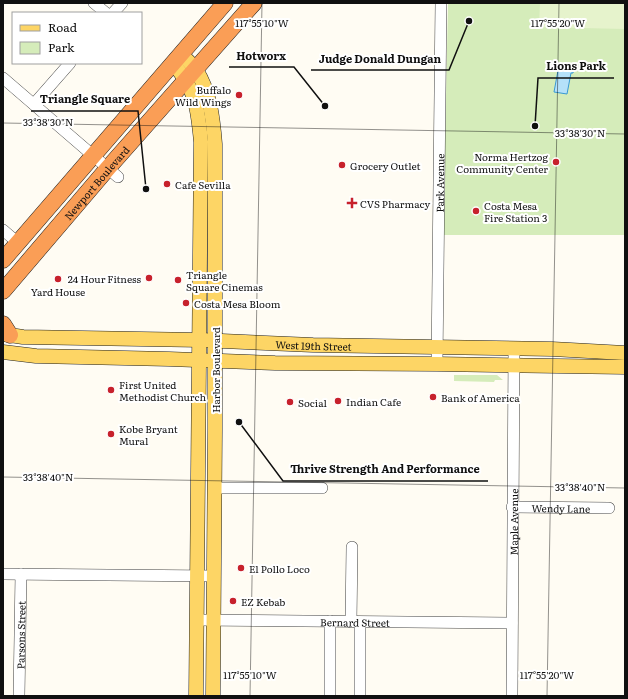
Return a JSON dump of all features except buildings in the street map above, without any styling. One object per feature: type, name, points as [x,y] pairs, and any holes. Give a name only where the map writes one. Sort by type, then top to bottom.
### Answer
[{"type":"highway","name":"Newport Boulevard","points":[[3,260],[225,3]]},
{"type":"highway","name":"Newport Boulevard","points":[[3,290],[113,173],[191,75],[254,3]]},
{"type":"main road","name":"Harbor Boulevard","points":[[177,59],[191,75],[202,80],[214,126],[216,362],[213,696]]},
{"type":"main road","name":"Harbor Boulevard","points":[[191,75],[201,142],[196,696]]},
{"type":"main road","name":"West 19th Street","points":[[5,331],[23,337],[200,340],[314,345],[514,348],[625,353]]},
{"type":"main road","name":"West 19th Street","points":[[3,352],[53,357],[170,359],[216,362],[625,367]]},
{"type":"main road","points":[[3,363],[21,355]]},
{"type":"street","points":[[94,3],[105,12]]},
{"type":"street","points":[[114,12],[122,3]]},
{"type":"street","name":"Park Avenue","points":[[437,364],[441,3]]},
{"type":"street","points":[[34,104],[69,64]]},
{"type":"street","points":[[3,78],[113,173]]},
{"type":"street","points":[[3,230],[18,243]]},
{"type":"street","name":"Maple Avenue","points":[[512,696],[514,348]]},
{"type":"street","points":[[215,488],[322,488]]},
{"type":"street","name":"Wendy Lane","points":[[512,507],[609,508]]},
{"type":"street","points":[[352,547],[360,696]]},
{"type":"street","points":[[3,574],[214,576]]},
{"type":"street","name":"Parsons Street","points":[[20,696],[21,574]]},
{"type":"street","name":"Bernard Street","points":[[197,620],[512,623]]},
{"type":"street","points":[[330,621],[330,696]]},
{"type":"green space","points":[[448,3],[625,3],[625,235],[443,235]]},
{"type":"green space","points":[[540,3],[625,3],[625,29],[539,27]]},
{"type":"green space","points":[[454,375],[497,375],[503,380],[495,380],[494,382],[454,381]]},
{"type":"water","points":[[559,65],[574,68],[573,73],[571,73],[567,94],[554,92]]},
{"type":"place","name":"Judge Donald Dungan","points":[[469,21]]},
{"type":"place","name":"Buffalo Wild Wings","points":[[239,95]]},
{"type":"place","name":"Hotworx","points":[[325,106]]},
{"type":"place","name":"Lions Park","points":[[535,126]]},
{"type":"place","name":"Norma Hertzog Community Center","points":[[556,162]]},
{"type":"place","name":"Grocery Outlet","points":[[342,165]]},
{"type":"place","name":"Cafe Sevilla","points":[[167,184]]},
{"type":"place","name":"Triangle Square","points":[[146,189]]},
{"type":"place","name":"CVS Pharmacy","points":[[352,203]]},
{"type":"place","name":"Costa Mesa Fire Station 3","points":[[476,211]]},
{"type":"place","name":"24 Hour Fitness","points":[[149,278]]},
{"type":"place","name":"Yard House","points":[[58,279]]},
{"type":"place","name":"Triangle Square Cinemas","points":[[178,280]]},
{"type":"place","name":"Costa Mesa Bloom","points":[[186,303]]},
{"type":"place","name":"First United Methodist Church","points":[[111,390]]},
{"type":"place","name":"Bank of America","points":[[433,397]]},
{"type":"place","name":"Indian Cafe","points":[[338,401]]},
{"type":"place","name":"Social","points":[[290,402]]},
{"type":"place","name":"Thrive Strength And Performance","points":[[239,422]]},
{"type":"place","name":"Kobe Bryant Mural","points":[[111,434]]},
{"type":"place","name":"El Pollo Loco","points":[[241,568]]},
{"type":"place","name":"EZ Kebab","points":[[233,601]]}]
